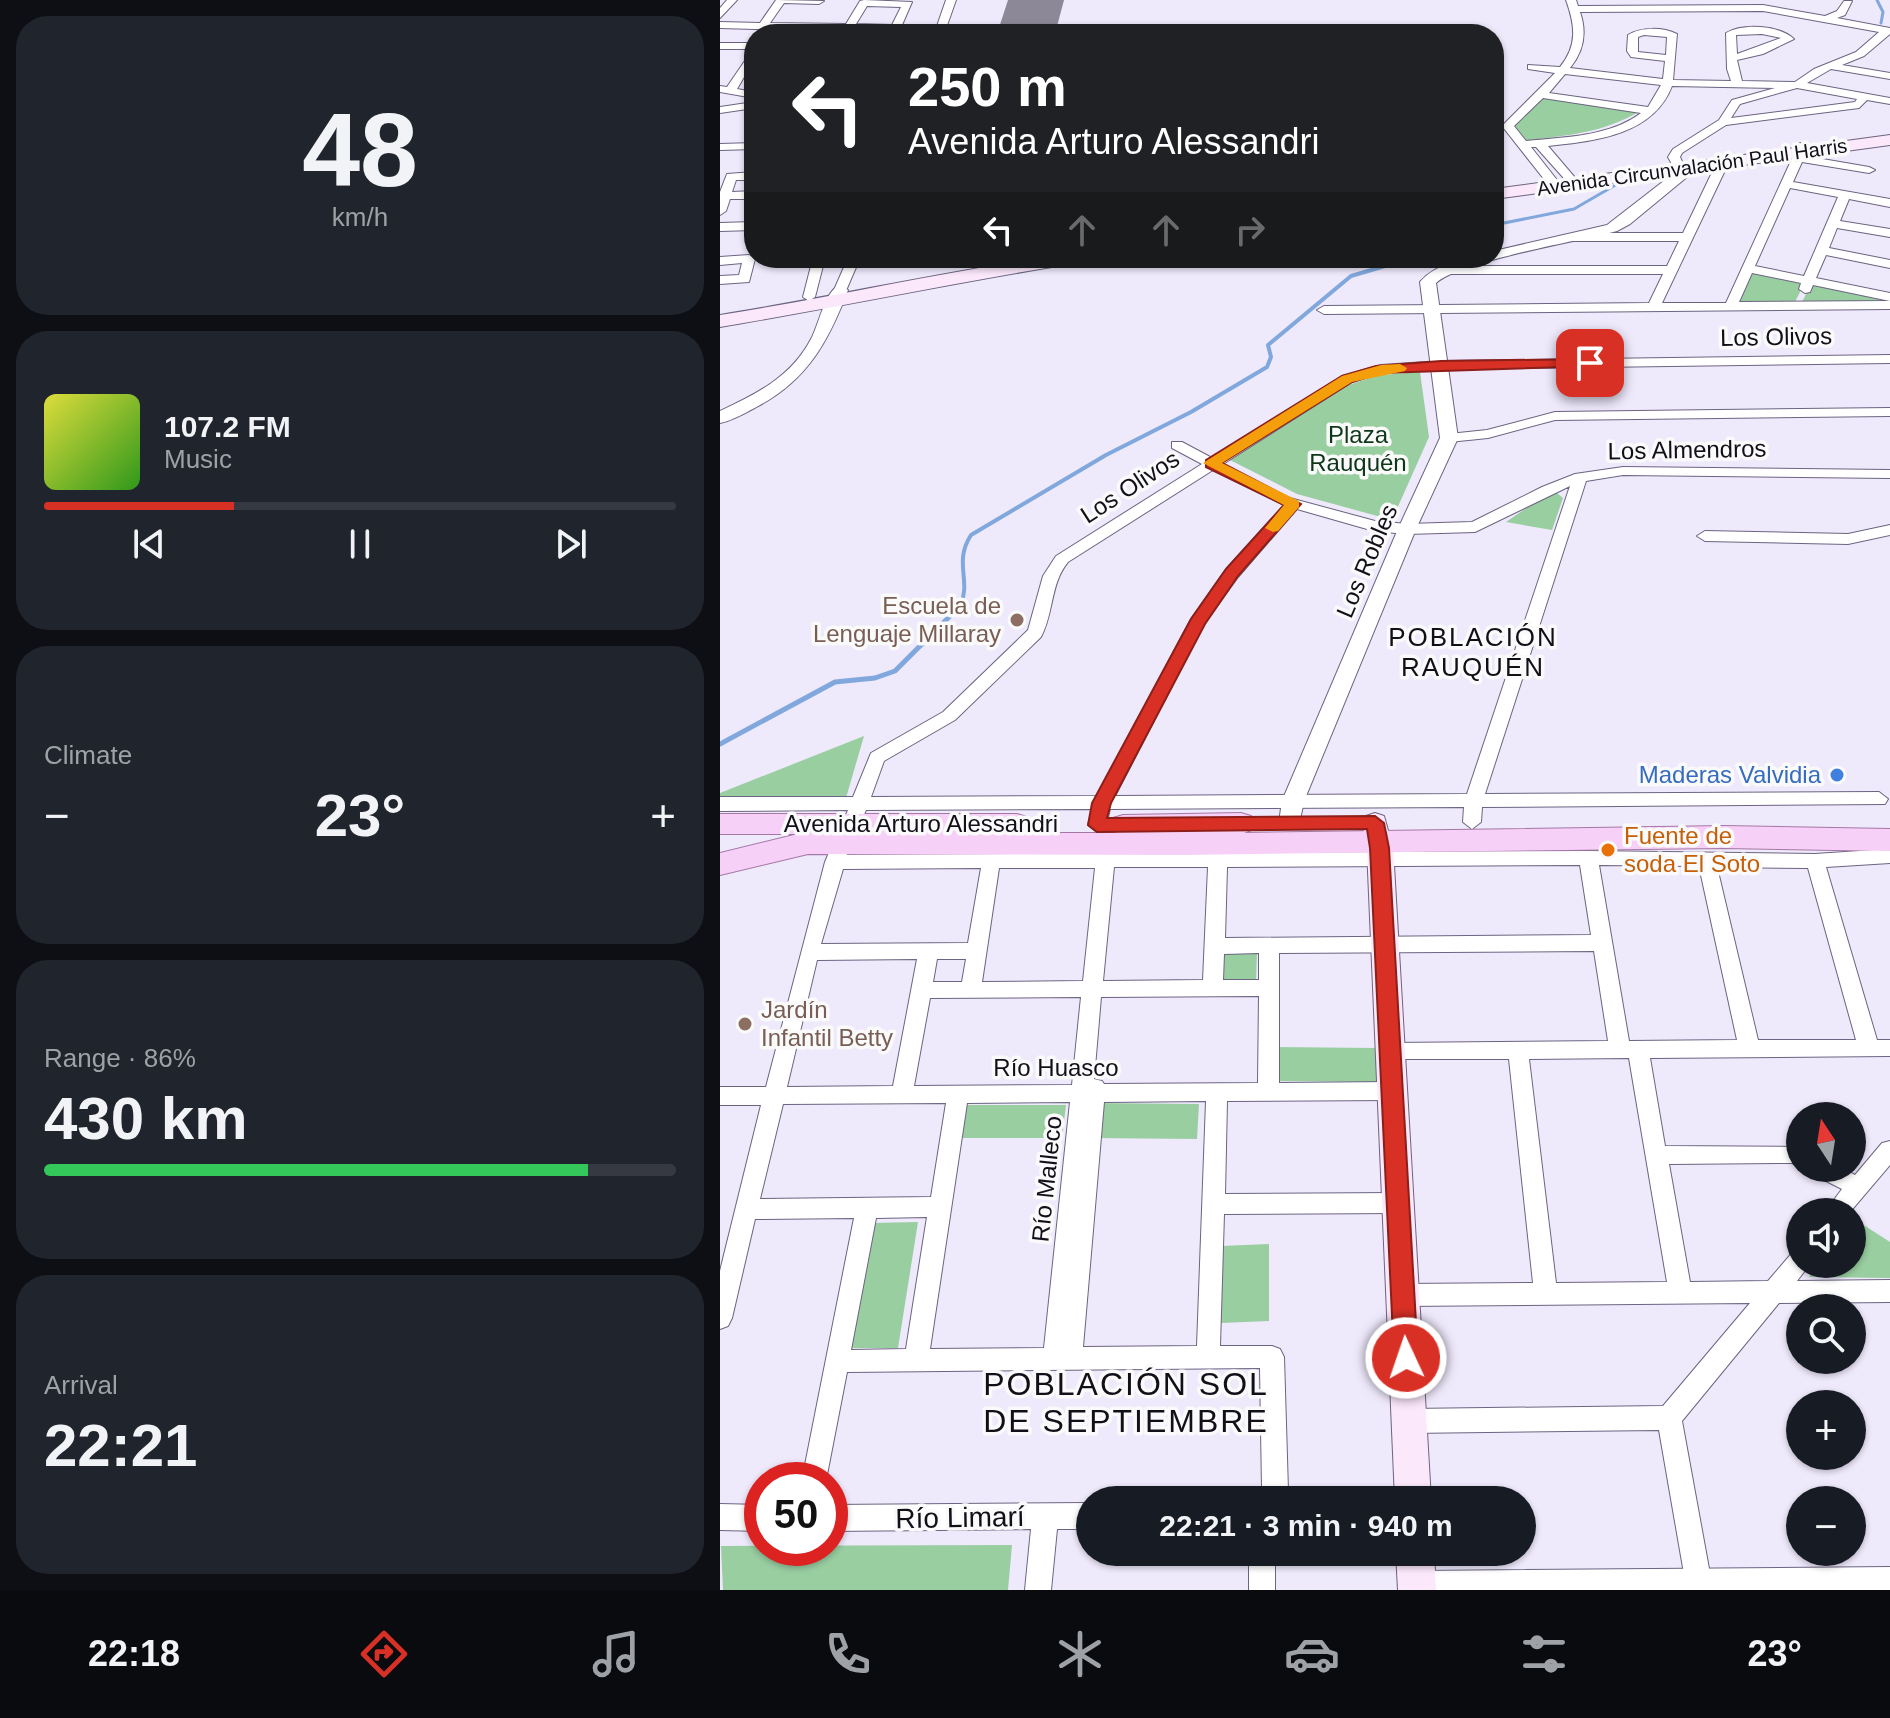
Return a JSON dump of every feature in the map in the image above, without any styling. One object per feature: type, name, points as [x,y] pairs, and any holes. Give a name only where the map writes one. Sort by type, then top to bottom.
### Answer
[{"type":"main road","name":"Avenida Circunvalación Paul Harris","points":[[1678,165],[1723,162],[1890,138]]},
{"type":"main road","name":"Avenida Circunvalación Paul Harris","points":[[1504,186],[1799,152]]},
{"type":"main road","name":"Avenida Circunvalación Paul Harris","points":[[1504,192],[1562,181]]},
{"type":"main road","points":[[720,321],[977,268]]},
{"type":"main road","points":[[720,312],[1011,268]]},
{"type":"main road","name":"Avenida Arturo Alessandri","points":[[720,864],[847,833],[1099,814],[1292,812],[1378,841],[1473,811],[1884,810]]},
{"type":"main road","name":"Avenida Arturo Alessandri","points":[[720,824],[847,833],[1182,844],[1724,837],[1890,840]]},
{"type":"main road","points":[[1378,841],[1412,1486]]},
{"type":"street","points":[[720,15],[732,0]]},
{"type":"street","points":[[764,24],[781,0],[819,1]]},
{"type":"street","points":[[943,24],[951,0]]},
{"type":"street","points":[[802,24],[819,1]]},
{"type":"street","points":[[851,24],[864,3],[908,4],[897,24]]},
{"type":"street","points":[[1827,19],[1841,13],[1848,3]]},
{"type":"street","points":[[1504,254],[1612,228],[1625,221],[1682,174],[1677,151],[1723,122],[1736,102],[1797,85],[1830,66],[1873,50],[1888,30],[1763,8],[1573,5],[1581,28],[1580,43],[1564,71],[1509,124],[1509,129],[1522,145],[1562,181]]},
{"type":"street","points":[[720,25],[744,26]]},
{"type":"street","points":[[1732,58],[1759,52],[1789,39],[1783,34],[1770,32],[1731,33],[1732,58],[1737,83]]},
{"type":"street","points":[[1522,145],[1608,132],[1637,123],[1663,96],[1668,83],[1672,34],[1640,33],[1632,37],[1635,55],[1669,58]]},
{"type":"street","points":[[720,46],[744,48]]},
{"type":"street","points":[[726,89],[744,63]]},
{"type":"street","points":[[1830,66],[1890,76]]},
{"type":"street","points":[[1532,67],[1668,83],[1797,85],[1890,101]]},
{"type":"street","points":[[1542,95],[1650,111]]},
{"type":"street","points":[[1723,122],[1859,105],[1864,97]]},
{"type":"street","points":[[720,126],[725,110]]},
{"type":"street","points":[[1539,143],[1562,181]]},
{"type":"street","points":[[720,147],[744,146]]},
{"type":"street","points":[[1731,305],[1799,152],[1869,170]]},
{"type":"street","points":[[1654,306],[1723,162]]},
{"type":"street","points":[[720,211],[731,176],[744,176]]},
{"type":"street","points":[[1786,184],[1890,203]]},
{"type":"street","points":[[725,196],[744,195]]},
{"type":"street","points":[[1797,305],[1845,195]]},
{"type":"street","points":[[1834,224],[1890,233]]},
{"type":"street","points":[[720,227],[744,226]]},
{"type":"street","points":[[1573,237],[1687,237]]},
{"type":"street","points":[[1823,251],[1890,264]]},
{"type":"street","points":[[720,261],[744,259]]},
{"type":"street","points":[[720,280],[744,279],[747,268]]},
{"type":"street","points":[[809,297],[816,268]]},
{"type":"street","points":[[720,418],[766,395],[806,364],[850,268]]},
{"type":"street","points":[[1451,268],[1428,282],[1449,438],[1488,434],[1555,416],[1890,412]]},
{"type":"street","points":[[1747,268],[1890,297]]},
{"type":"street","points":[[1444,270],[1671,270]]},
{"type":"street","points":[[1324,310],[1890,305]]},
{"type":"street","name":"Los Olivos","points":[[720,1318],[809,952],[847,833],[877,757],[949,716],[1035,633],[1041,622],[1053,568],[1211,463],[1347,379],[1381,369],[1441,365],[1890,359]]},
{"type":"street","name":"Los Robles","points":[[1292,812],[1407,529],[1449,438]]},
{"type":"street","name":"Los Almendros","points":[[1177,445],[1293,504],[1374,526],[1407,529],[1475,527],[1547,490],[1580,477],[1623,471],[1890,474]]},
{"type":"street","points":[[1473,811],[1580,477]]},
{"type":"street","points":[[1099,814],[1197,623],[1232,573],[1293,504]]},
{"type":"street","points":[[1705,536],[1848,539],[1890,530]]},
{"type":"street","name":"Avenida Arturo Alessandri","points":[[720,804],[991,861],[1218,860],[1378,841],[1588,858],[1815,861],[1890,856]]},
{"type":"street","name":"Avenida Arturo Alessandri","points":[[1292,812],[1473,811]]},
{"type":"street","points":[[1588,858],[1602,943],[1656,1155],[1680,1292]]},
{"type":"street","points":[[1706,858],[1749,1048]]},
{"type":"street","name":"Río Malleco","points":[[1062,1359],[1110,860]]},
{"type":"street","points":[[1213,988],[1218,860]]},
{"type":"street","points":[[971,990],[991,861]]},
{"type":"street","points":[[1390,1051],[1879,1048],[1815,861]]},
{"type":"street","points":[[1214,946],[1602,943]]},
{"type":"street","points":[[1268,1092],[1269,946]]},
{"type":"street","points":[[809,952],[977,951]]},
{"type":"street","points":[[902,1095],[928,952]]},
{"type":"street","points":[[921,990],[1269,988]]},
{"type":"street","points":[[1518,1050],[1546,1294]]},
{"type":"street","name":"Río Huasco","points":[[720,1096],[1392,1091]]},
{"type":"street","points":[[1208,1358],[1217,1092]]},
{"type":"street","points":[[916,1360],[958,1094]]},
{"type":"street","points":[[1847,1198],[1890,1150]]},
{"type":"street","points":[[1656,1155],[1786,1154]]},
{"type":"street","points":[[1848,1182],[1856,1186]]},
{"type":"street","points":[[1214,1204],[1398,1203]]},
{"type":"street","points":[[748,1209],[940,1207]]},
{"type":"street","points":[[817,1462],[867,1208]]},
{"type":"street","points":[[1409,1421],[1669,1418],[1786,1278]]},
{"type":"street","points":[[1402,1295],[1890,1291]]},
{"type":"street","points":[[837,1361],[1272,1357],[1275,1486]]},
{"type":"street","points":[[1669,1418],[1699,1585]]},
{"type":"street","name":"Río Limarí","points":[[848,1518],[1076,1516]]},
{"type":"street","points":[[720,1517],[744,1518]]},
{"type":"street","points":[[1038,1590],[1045,1517]]},
{"type":"street","points":[[1262,1566],[1262,1590]]},
{"type":"street","points":[[1417,1576],[1647,1588],[1890,1583]]},
{"type":"green space","points":[[1542,98],[1640,111],[1597,129],[1520,141],[1509,127]]},
{"type":"green space","points":[[1752,272],[1805,282],[1795,302],[1739,301]]},
{"type":"green space","points":[[1811,284],[1890,298],[1890,302],[1802,302]]},
{"type":"green space","name":"Plaza Rauquén","points":[[1420,372],[1429,437],[1392,520],[1297,494],[1228,459],[1345,386],[1379,375]]},
{"type":"green space","points":[[1548,493],[1557,493],[1563,498],[1552,530],[1506,522]]},
{"type":"green space","points":[[864,736],[846,798],[720,799],[720,793]]},
{"type":"green space","points":[[1220,953],[1257,953],[1256,982],[1218,982]]},
{"type":"green space","points":[[1274,1047],[1377,1048],[1378,1082],[1273,1081]]},
{"type":"green space","points":[[1094,1103],[1199,1104],[1197,1139],[1090,1138]]},
{"type":"green space","points":[[960,1105],[1066,1105],[1062,1138],[954,1138]]},
{"type":"green space","points":[[918,1222],[898,1348],[849,1348],[871,1223]]},
{"type":"green space","points":[[1866,1227],[1890,1242],[1890,1278],[1866,1278]]},
{"type":"green space","points":[[1269,1244],[1269,1321],[1221,1323],[1221,1246]]},
{"type":"green space","points":[[1012,1545],[1008,1590],[723,1590],[721,1546],[744,1546],[744,1566],[848,1566],[848,1546]]},
{"type":"waterway","points":[[1877,0],[1883,12],[1881,23]]},
{"type":"waterway","points":[[1504,223],[1574,209],[1624,180]]},
{"type":"waterway","points":[[960,606],[964,588],[963,554],[971,535],[1106,455],[1191,412],[1267,367],[1271,357],[1268,345],[1351,276],[1378,268]]},
{"type":"waterway","points":[[720,744],[835,682],[875,678],[895,671],[960,606]]},
{"type":"runway","points":[[1029,24],[1036,0]]},
{"type":"slow traffic","points":[[1273,528],[1293,504],[1211,463],[1347,379],[1381,369],[1400,368]]},
{"type":"place","name":"Escuela de Lenguaje Millaray","points":[[1017,620]]},
{"type":"place","name":"Maderas Valvidia","points":[[1837,775]]},
{"type":"place","name":"Fuente de soda El Soto","points":[[1608,850]]},
{"type":"place","name":"Jardín Infantil Betty","points":[[745,1024]]},
{"type":"district","name":"POBLACIÓN RAUQUÉN","points":[[1473,652]]},
{"type":"district","name":"POBLACIÓN SOL DE SEPTIEMBRE","points":[[1126,1402]]},
{"type":"route","points":[[1406,1358],[1380,848],[1375,823],[1097,825],[1102,803],[1197,623],[1232,573],[1293,504],[1211,463],[1347,379],[1381,369],[1590,363]]}]
